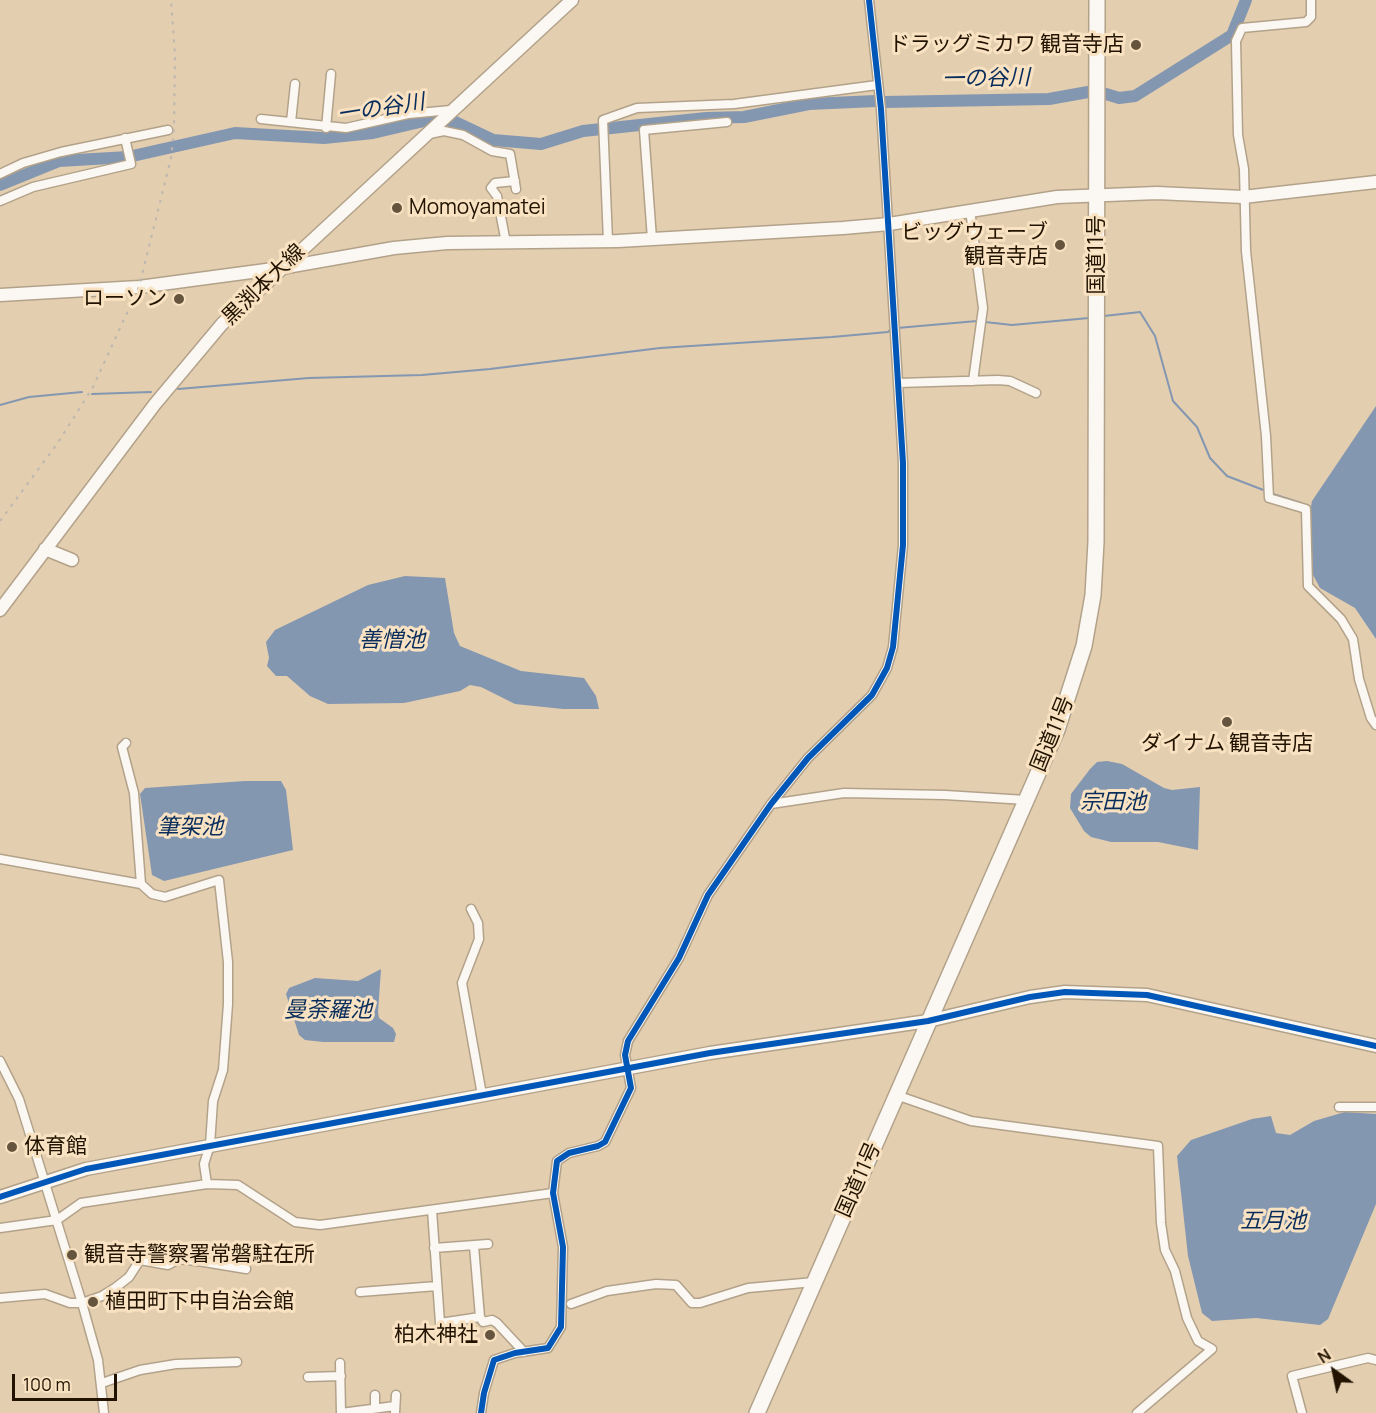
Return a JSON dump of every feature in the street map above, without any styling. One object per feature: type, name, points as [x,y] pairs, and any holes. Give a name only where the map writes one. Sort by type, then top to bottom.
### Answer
[{"type":"highway","name":"国道11号","points":[[757,1413],[1067,704],[1084,646],[1093,595],[1096,533],[1097,0]]},
{"type":"street","name":"黒渕本大線","points":[[0,610],[190,360],[222,324],[423,135],[572,0]]},
{"type":"street","points":[[481,1413],[494,1360],[502,1356],[548,1348],[561,1328],[563,1247],[553,1193],[557,1161],[569,1153],[605,1142],[631,1088],[625,1055],[628,1041],[679,958],[708,895],[771,804],[808,758],[872,695],[887,668],[893,647],[903,545],[903,462],[889,224],[869,0]]},
{"type":"street","points":[[1311,0],[1311,17],[1306,22],[1242,28],[1236,41],[1238,135],[1244,169],[1243,197],[1269,498],[1306,509],[1308,586],[1341,619],[1353,639],[1359,679],[1371,718],[1376,725]]},
{"type":"street","points":[[326,128],[332,74]]},
{"type":"street","points":[[291,122],[295,84]]},
{"type":"street","points":[[608,241],[603,120],[637,108],[734,104],[878,85]]},
{"type":"street","points":[[261,119],[326,128],[346,128],[408,114],[451,110]]},
{"type":"street","points":[[652,239],[644,130],[727,122]]},
{"type":"street","points":[[0,174],[23,163],[168,130]]},
{"type":"street","points":[[423,135],[444,131],[463,135],[492,151],[510,154],[515,185],[495,183],[490,188],[497,196],[506,243]]},
{"type":"street","points":[[0,201],[33,187],[131,164],[125,138]]},
{"type":"street","points":[[0,295],[139,287],[281,268],[394,248],[652,239],[889,224],[1058,197],[1157,193],[1243,197],[1376,182]]},
{"type":"street","points":[[970,210],[982,308],[973,381]]},
{"type":"street","points":[[899,383],[1010,381],[1036,393]]},
{"type":"street","points":[[45,549],[72,560]]},
{"type":"street","points":[[126,743],[122,747],[134,793],[141,884]]},
{"type":"street","points":[[771,804],[844,793],[945,795],[1026,800]]},
{"type":"street","points":[[0,859],[141,884],[152,894],[165,897],[219,880],[228,962],[228,1004],[223,1070],[213,1101],[210,1145],[204,1164],[207,1184]]},
{"type":"street","points":[[471,909],[478,922],[479,939],[462,983],[482,1095]]},
{"type":"street","points":[[0,1197],[45,1180],[86,1169],[210,1145],[628,1068],[928,1021],[1030,997],[1065,992],[1125,992],[1198,1005],[1376,1046]]},
{"type":"street","points":[[0,1061],[19,1099],[82,1303],[102,1383],[104,1413]]},
{"type":"street","points":[[896,1095],[971,1121],[1158,1146],[1161,1223],[1165,1250],[1175,1271],[1187,1318],[1198,1341],[1212,1349],[1137,1413]]},
{"type":"street","points":[[1339,1107],[1376,1107]]},
{"type":"street","points":[[0,1228],[57,1220],[81,1203],[207,1184],[243,1187],[270,1208],[300,1223],[320,1225],[553,1193]]},
{"type":"street","points":[[432,1210],[440,1323],[480,1317]]},
{"type":"street","points":[[434,1248],[488,1244]]},
{"type":"street","points":[[474,1245],[480,1317],[483,1322],[497,1323],[524,1352]]},
{"type":"street","points":[[0,1298],[45,1294],[70,1303],[82,1303],[102,1296],[115,1288],[129,1277],[140,1260],[168,1265],[179,1260],[204,1262],[246,1269]]},
{"type":"street","points":[[570,1304],[607,1291],[639,1286],[676,1285],[692,1303],[700,1303],[748,1288],[814,1282]]},
{"type":"street","points":[[360,1292],[437,1286]]},
{"type":"street","points":[[1302,1413],[1292,1376],[1368,1358],[1376,1360]]},
{"type":"street","points":[[102,1383],[140,1370],[164,1366],[237,1362]]},
{"type":"street","points":[[340,1363],[341,1413],[375,1408],[395,1409],[396,1395]]},
{"type":"street","points":[[308,1377],[340,1376]]},
{"type":"street","points":[[375,1395],[375,1408]]},
{"type":"water","points":[[1376,406],[1376,639],[1355,608],[1320,588],[1313,575],[1310,511],[1312,501]]},
{"type":"water","name":"善憎池","points":[[405,576],[445,578],[454,633],[460,646],[521,671],[584,678],[596,696],[599,709],[563,709],[515,704],[481,687],[470,685],[460,691],[404,703],[328,704],[310,696],[287,676],[276,676],[267,666],[269,658],[266,642],[275,630],[368,585]]},
{"type":"water","name":"宗田池","points":[[1097,762],[1122,764],[1164,788],[1172,790],[1200,787],[1198,850],[1158,842],[1111,842],[1091,837],[1084,831],[1070,808],[1071,794]]},
{"type":"water","name":"筆架池","points":[[245,781],[281,781],[286,790],[293,850],[164,881],[152,875],[140,794],[145,788]]},
{"type":"water","name":"曼荼羅池","points":[[381,969],[379,1018],[393,1028],[396,1034],[394,1042],[323,1042],[305,1040],[299,1035],[286,994],[289,988],[315,978],[358,981]]},
{"type":"water","name":"五月池","points":[[1345,1112],[1376,1114],[1376,1204],[1328,1319],[1320,1325],[1256,1318],[1212,1321],[1202,1313],[1188,1256],[1177,1156],[1191,1140],[1252,1119],[1271,1116],[1276,1133],[1290,1135],[1314,1121]]},
{"type":"waterway","name":"一の谷川","points":[[1106,94],[1119,98],[1135,96],[1232,35],[1246,0]]},
{"type":"waterway","name":"一の谷川","points":[[884,102],[1049,99],[1088,92]]},
{"type":"waterway","name":"一の谷川","points":[[0,185],[59,161],[128,157],[235,133],[324,138],[373,133],[424,121],[455,122],[493,140],[541,144],[583,131],[706,118],[744,117],[809,104],[876,101]]},
{"type":"waterway","points":[[1104,316],[1140,312],[1155,336],[1173,401],[1197,427],[1210,458],[1227,476],[1266,491]]},
{"type":"waterway","points":[[985,322],[1012,325],[1089,318]]},
{"type":"waterway","points":[[897,328],[977,321]]},
{"type":"waterway","points":[[178,389],[309,378],[422,375],[660,348],[832,337],[888,332],[891,329]]},
{"type":"waterway","points":[[0,405],[29,397],[82,392]]},
{"type":"waterway","points":[[92,394],[151,392]]},
{"type":"waterway","points":[[1273,494],[1301,503]]},
{"type":"railway","points":[[0,521],[57,444],[93,387],[139,287],[171,158],[174,128],[175,55],[171,0]]},
{"type":"cycle path","points":[[481,1413],[484,1393],[494,1360],[515,1353],[548,1348],[561,1327],[563,1247],[553,1193],[557,1161],[569,1153],[605,1142],[631,1088],[625,1055],[628,1041],[679,958],[708,895],[771,804],[808,758],[872,695],[887,668],[893,647],[903,545],[903,463],[881,109],[869,0]]},
{"type":"cycle path","points":[[0,1197],[86,1169],[710,1053],[928,1021],[1030,997],[1065,992],[1147,995],[1376,1046]]},
{"type":"place","name":"ドラッグミカワ 観音寺店","points":[[1136,45]]},
{"type":"place","name":"Momoyamatei","points":[[397,208]]},
{"type":"place","name":"ビッグウェーブ 観音寺店","points":[[1060,245]]},
{"type":"place","name":"ローソン","points":[[179,299]]},
{"type":"place","name":"ダイナム 観音寺店","points":[[1227,722]]},
{"type":"place","name":"体育館","points":[[12,1147]]},
{"type":"place","name":"観音寺警察署常磐駐在所","points":[[72,1255]]},
{"type":"place","name":"植田町下中自治会館","points":[[93,1302]]},
{"type":"place","name":"柏木神社","points":[[490,1335]]}]
